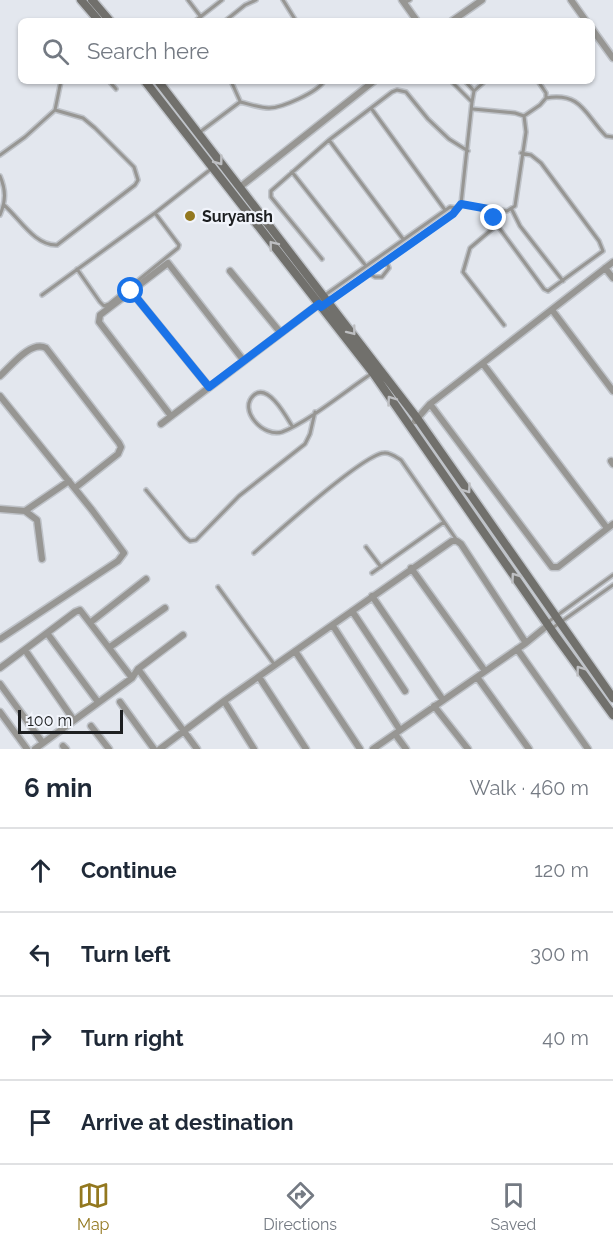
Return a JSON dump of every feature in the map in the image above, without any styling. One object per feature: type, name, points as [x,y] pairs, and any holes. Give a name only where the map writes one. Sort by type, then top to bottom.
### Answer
[{"type":"street","points":[[81,0],[96,18]]},
{"type":"street","points":[[92,0],[107,18]]},
{"type":"street","points":[[456,18],[482,0]]},
{"type":"street","points":[[571,0],[584,18]]},
{"type":"street","points":[[405,1],[415,18]]},
{"type":"street","points":[[595,33],[613,58]]},
{"type":"street","points":[[147,84],[417,418],[613,698]]},
{"type":"street","points":[[160,84],[240,187],[613,715]]},
{"type":"street","points":[[240,187],[370,84]]},
{"type":"street","points":[[411,428],[430,404],[613,262]]},
{"type":"street","points":[[171,416],[99,322],[100,315],[168,263],[244,361]]},
{"type":"street","points":[[605,268],[613,278]]},
{"type":"street","points":[[230,271],[280,332]]},
{"type":"street","points":[[131,291],[209,387]]},
{"type":"street","points":[[161,424],[322,302]]},
{"type":"street","points":[[552,310],[613,391]]},
{"type":"street","points":[[0,376],[33,347],[46,348],[119,443],[121,447],[118,454],[75,488]]},
{"type":"street","points":[[430,404],[552,567],[558,567],[610,526],[483,364]]},
{"type":"street","points":[[0,396],[75,488],[124,554],[123,557],[50,608],[0,639]]},
{"type":"street","points":[[25,512],[69,482]]},
{"type":"street","points":[[0,509],[25,512],[37,520],[42,559]]},
{"type":"street","points":[[160,749],[446,543],[457,541],[526,643]]},
{"type":"street","points":[[411,568],[485,671]]},
{"type":"street","points":[[91,622],[146,579]]},
{"type":"street","points":[[372,596],[443,700]]},
{"type":"street","points":[[110,647],[165,608]]},
{"type":"street","points":[[0,668],[77,610],[83,612],[132,678]]},
{"type":"street","points":[[352,611],[405,691]]},
{"type":"street","points":[[373,749],[526,643],[548,625]]},
{"type":"street","points":[[333,626],[406,749]]},
{"type":"street","points":[[46,633],[98,702]]},
{"type":"street","points":[[35,749],[132,678],[138,669],[183,635]]},
{"type":"street","points":[[517,649],[588,749]]},
{"type":"street","points":[[25,650],[74,719]]},
{"type":"street","points":[[296,651],[360,749]]},
{"type":"street","points":[[138,669],[197,749]]},
{"type":"street","points":[[477,676],[529,749]]},
{"type":"street","points":[[259,677],[306,749]]},
{"type":"street","points":[[0,684],[43,743]]},
{"type":"street","points":[[224,701],[254,749]]},
{"type":"street","points":[[120,702],[154,749]]},
{"type":"street","points":[[435,706],[468,749]]},
{"type":"street","points":[[0,712],[27,749]]},
{"type":"street","points":[[91,726],[109,749]]},
{"type":"lane","points":[[188,0],[201,16]]},
{"type":"lane","points":[[199,18],[222,0]]},
{"type":"lane","points":[[229,18],[245,5],[256,0]]},
{"type":"lane","points":[[283,0],[294,18]]},
{"type":"lane","points":[[0,154],[55,110],[60,84]]},
{"type":"lane","points":[[112,84],[116,89]]},
{"type":"lane","points":[[232,84],[240,102]]},
{"type":"lane","points":[[198,133],[240,102],[267,108],[280,106],[317,89],[321,84]]},
{"type":"lane","points":[[454,84],[472,102]]},
{"type":"lane","points":[[468,84],[474,91]]},
{"type":"lane","points":[[322,302],[453,214],[461,204],[472,102],[474,91],[482,84]]},
{"type":"lane","points":[[540,84],[546,93],[546,98]]},
{"type":"lane","points":[[322,259],[271,197],[271,191],[329,140],[392,92],[402,90],[406,92],[428,119],[449,139],[468,151]]},
{"type":"lane","points":[[524,116],[546,98],[575,100],[583,106],[606,136],[613,137]]},
{"type":"lane","points":[[371,108],[445,210]]},
{"type":"lane","points":[[473,109],[524,116]]},
{"type":"lane","points":[[4,205],[18,216],[41,243],[57,245],[135,185],[138,180],[134,167],[95,128],[83,118],[55,110]]},
{"type":"lane","points":[[461,204],[494,210],[512,209],[516,204],[521,153],[526,132],[524,116]]},
{"type":"lane","points":[[329,140],[403,239]]},
{"type":"lane","points":[[494,210],[497,225],[544,289],[550,290],[601,254],[603,247],[536,157],[521,153]]},
{"type":"lane","points":[[42,296],[213,168]]},
{"type":"lane","points":[[292,172],[366,266]]},
{"type":"lane","points":[[0,176],[6,193],[0,215]]},
{"type":"lane","points":[[322,302],[403,239],[450,207],[457,208]]},
{"type":"lane","points":[[512,209],[520,226],[563,281]]},
{"type":"lane","points":[[77,269],[100,302],[105,306],[109,304],[178,248],[179,246],[155,213]]},
{"type":"lane","points":[[497,225],[470,249],[463,272],[504,325]]},
{"type":"lane","points":[[368,273],[375,278],[382,277],[389,268],[386,261]]},
{"type":"lane","points":[[292,426],[264,392],[259,392],[252,397],[249,405],[250,413],[260,428],[275,433],[292,426],[315,412],[373,373]]},
{"type":"lane","points":[[147,490],[185,537],[189,541],[196,540],[239,496],[305,444],[315,412]]},
{"type":"lane","points":[[254,553],[353,470],[383,452],[401,460],[457,541]]},
{"type":"lane","points":[[372,573],[445,521]]},
{"type":"lane","points":[[366,547],[381,567]]},
{"type":"lane","points":[[548,625],[612,577]]},
{"type":"lane","points":[[548,625],[613,585]]},
{"type":"lane","points":[[218,587],[275,665]]},
{"type":"place","name":"Suryansh","points":[[190,216]]},
{"type":"route","points":[[131,291],[209,387],[319,304],[321,307],[453,214],[461,204],[494,210],[494,218]]}]
